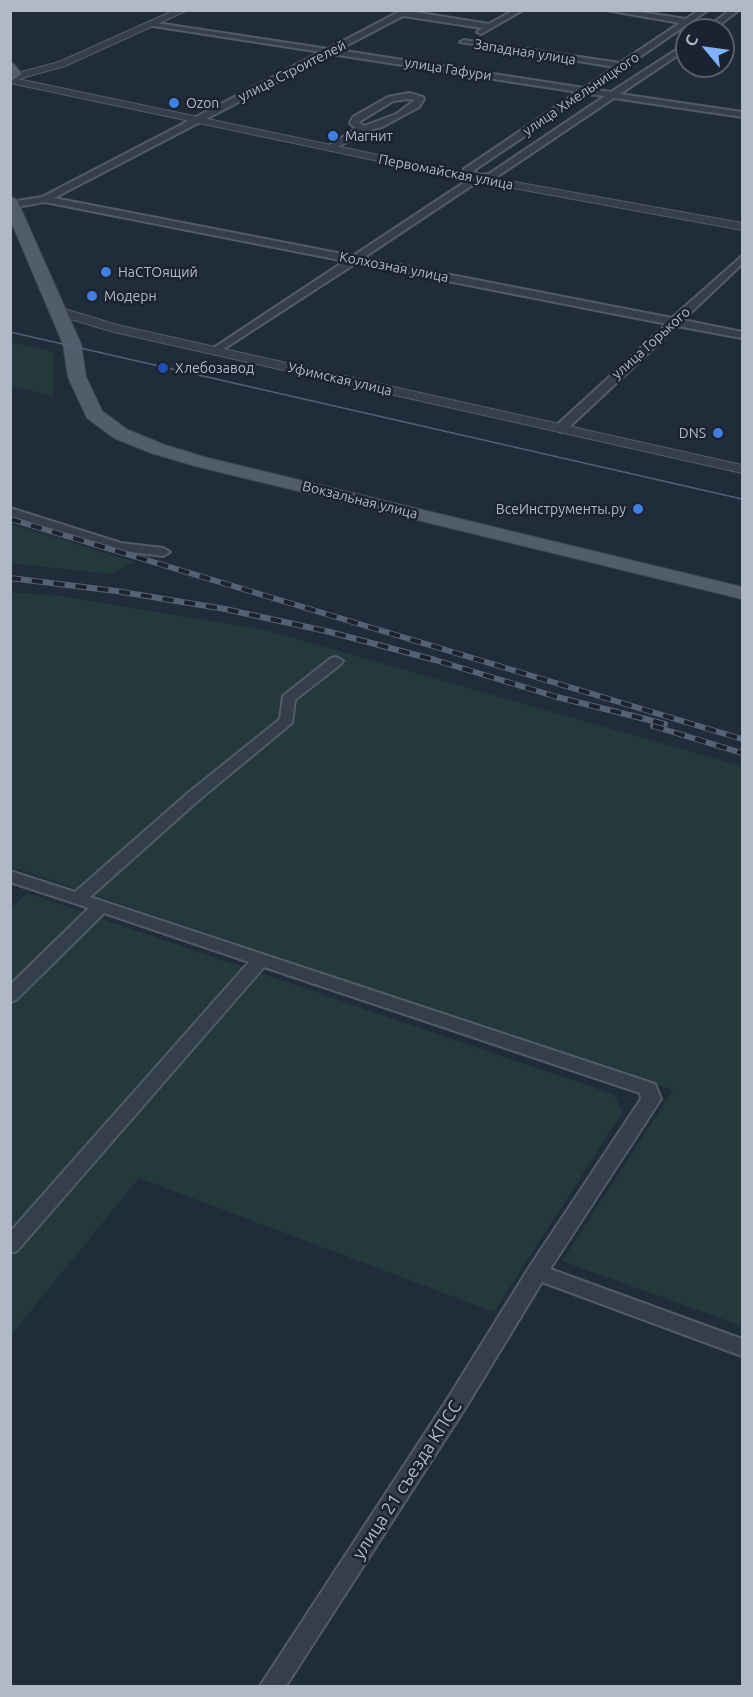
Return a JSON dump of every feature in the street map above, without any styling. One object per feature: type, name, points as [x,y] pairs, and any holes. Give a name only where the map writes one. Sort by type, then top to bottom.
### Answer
[{"type":"main road","points":[[11,202],[55,310]]},
{"type":"main road","name":"Вокзальная улица","points":[[55,310],[72,344],[78,377],[94,414],[121,434],[149,446],[202,462],[742,593]]},
{"type":"street","points":[[11,74],[62,64],[184,10]]},
{"type":"street","points":[[405,12],[490,27],[520,10]]},
{"type":"street","points":[[609,10],[675,20]]},
{"type":"street","name":"улица Строителей","points":[[11,202],[45,198],[405,12]]},
{"type":"street","points":[[733,15],[742,15]]},
{"type":"street","name":"улица Гафури","points":[[153,24],[742,115]]},
{"type":"street","name":"Западная улица","points":[[490,27],[464,42],[621,66]]},
{"type":"street","name":"улица Хмельницкого","points":[[477,178],[468,171],[675,31]]},
{"type":"street","name":"улица Хмельницкого","points":[[216,351],[477,178],[492,176],[675,53]]},
{"type":"street","name":"Первомайская улица","points":[[11,74],[199,120],[330,148],[742,227]]},
{"type":"street","points":[[330,148],[362,129],[388,121],[416,105],[420,99],[409,96],[391,99],[356,119],[354,123],[362,129]]},
{"type":"street","name":"Колхозная улица","points":[[45,198],[742,335]]},
{"type":"street","name":"улица Горького","points":[[561,428],[742,259]]},
{"type":"street","name":"Уфимская улица","points":[[55,310],[114,328],[742,469]]},
{"type":"street","points":[[10,512],[118,548],[163,552]]},
{"type":"street","points":[[77,898],[194,796],[287,720],[288,699],[336,661]]},
{"type":"street","points":[[10,876],[260,960],[10,1246]]},
{"type":"street","points":[[10,996],[101,906]]},
{"type":"street","name":"улица 21 съезда КПСС","points":[[260,960],[648,1089],[651,1099],[537,1272],[458,1401],[273,1686]]},
{"type":"street","points":[[537,1272],[742,1348]]},
{"type":"green space","points":[[11,342],[54,352],[53,396],[11,386]]},
{"type":"green space","points":[[11,524],[135,562],[111,574],[11,563]]},
{"type":"green space","points":[[11,592],[60,596],[262,629],[742,766],[742,1326],[562,1261],[673,1090],[11,867]]},
{"type":"green space","points":[[27,893],[615,1095],[622,1113],[494,1312],[139,1178],[11,1335],[10,909]]},
{"type":"tram line","points":[[10,332],[742,499]]},
{"type":"railway","points":[[10,519],[742,739]]},
{"type":"railway","points":[[10,578],[116,591],[225,609],[330,632],[435,660],[557,697],[665,724]]},
{"type":"railway","points":[[653,726],[742,753]]},
{"type":"place","name":"Ozon","points":[[174,103]]},
{"type":"place","name":"Магнит","points":[[333,136]]},
{"type":"place","name":"НаСТОящий","points":[[106,272]]},
{"type":"place","name":"Модерн","points":[[92,296]]},
{"type":"place","name":"Хлебозавод","points":[[163,368]]},
{"type":"place","name":"DNS","points":[[718,433]]},
{"type":"place","name":"ВсеИнструменты.ру","points":[[638,509]]}]
